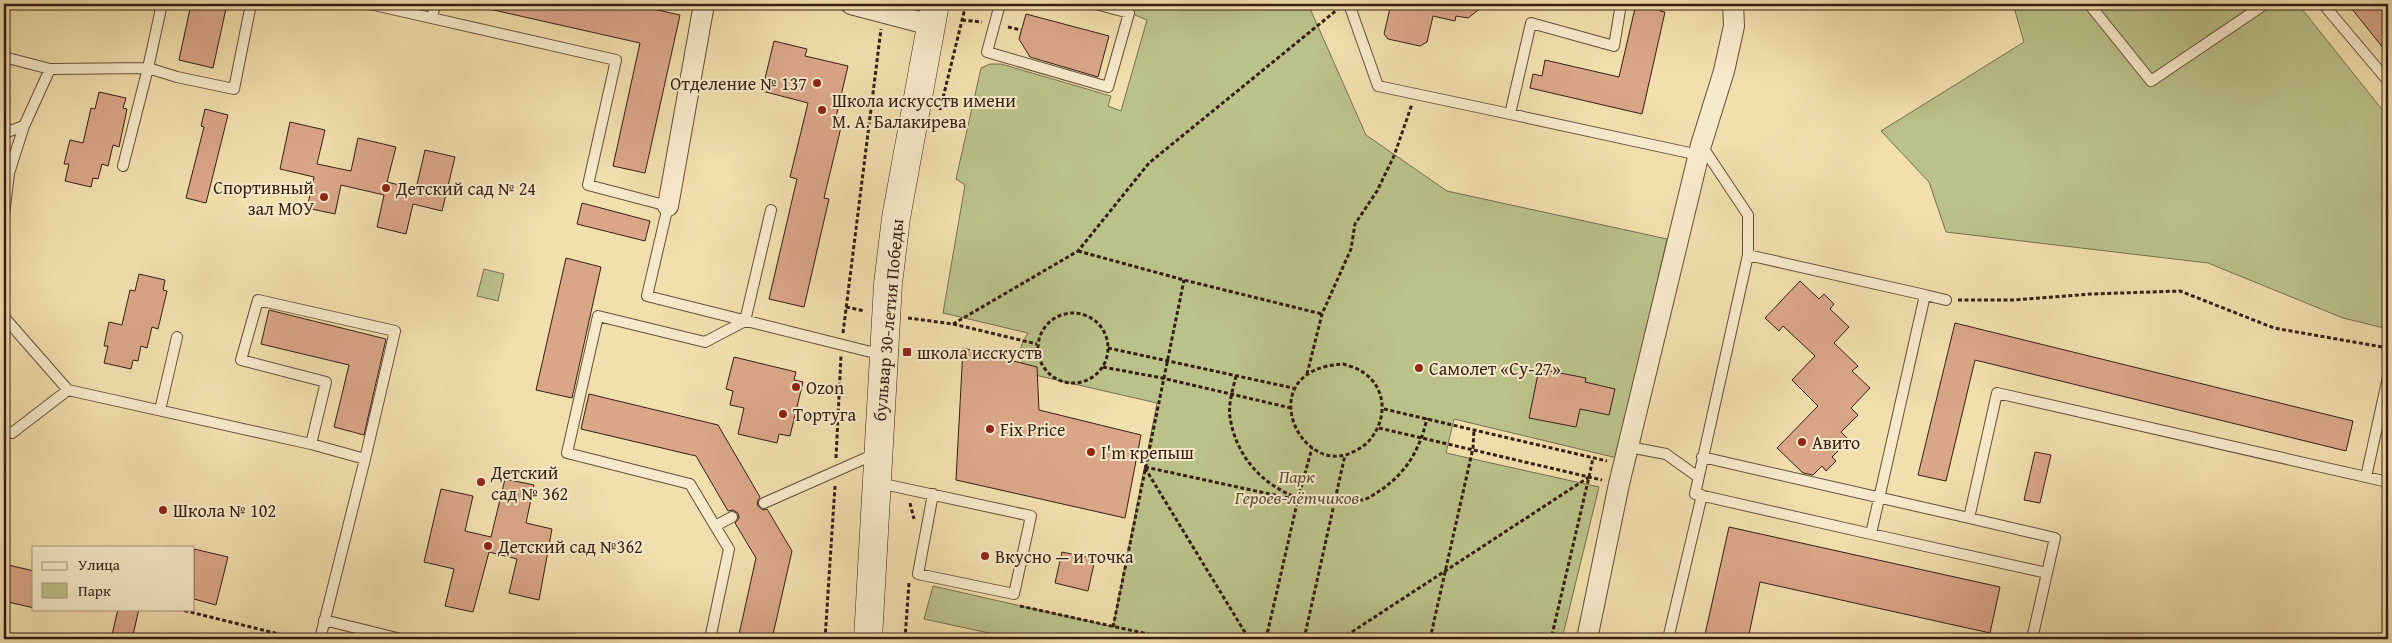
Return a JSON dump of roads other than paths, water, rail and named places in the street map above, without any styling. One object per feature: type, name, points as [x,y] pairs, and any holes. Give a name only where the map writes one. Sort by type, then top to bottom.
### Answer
[{"type":"main road","name":"бульвар 30-летия Победы","points":[[869,639],[877,453],[888,284],[896,218],[933,15]]},
{"type":"street","points":[[668,206],[704,4]]},
{"type":"street","points":[[851,4],[883,13],[933,15]]},
{"type":"street","points":[[1587,639],[1624,465],[1700,150],[1724,71],[1734,26],[1733,4]]},
{"type":"lane","points":[[124,166],[162,4]]},
{"type":"lane","points":[[4,57],[50,69],[148,68],[178,77],[234,89],[251,4]]},
{"type":"lane","points":[[370,4],[616,60],[588,185],[668,206],[647,296],[884,355]]},
{"type":"lane","points":[[432,18],[435,4]]},
{"type":"lane","points":[[1000,4],[987,52],[1108,87],[1129,13],[1096,4]]},
{"type":"lane","points":[[1349,4],[1378,86],[1510,114],[1700,150],[1748,215],[1748,255],[1695,494],[2047,574]]},
{"type":"lane","points":[[1510,114],[1531,23],[1614,46],[1621,4]]},
{"type":"lane","points":[[2089,4],[2151,81],[2266,4]]},
{"type":"lane","points":[[2323,4],[2388,81]]},
{"type":"lane","points":[[4,215],[9,173],[24,126],[50,69]]},
{"type":"lane","points":[[4,133],[24,126]]},
{"type":"lane","points":[[710,639],[729,549],[690,484],[567,453],[598,316],[705,342],[745,321],[771,210]]},
{"type":"lane","points":[[1748,255],[1946,300]]},
{"type":"lane","points":[[1871,534],[1925,295]]},
{"type":"lane","points":[[311,444],[326,382],[241,360],[258,300],[395,331],[320,639]]},
{"type":"lane","points":[[4,317],[68,390],[311,444],[365,460]]},
{"type":"lane","points":[[160,410],[177,337]]},
{"type":"lane","points":[[2366,477],[2386,400],[2388,377]]},
{"type":"lane","points":[[4,431],[12,433],[68,390]]},
{"type":"lane","points":[[1969,518],[1997,393],[2388,482]]},
{"type":"lane","points":[[764,503],[877,453]]},
{"type":"lane","points":[[1624,465],[1666,454],[1698,477]]},
{"type":"lane","points":[[1702,457],[2055,538],[2032,639]]},
{"type":"lane","points":[[876,482],[933,494],[1031,516],[1014,594],[918,574],[933,494]]},
{"type":"lane","points":[[1668,639],[1702,495]]},
{"type":"lane","points":[[715,526],[732,517]]},
{"type":"lane","points":[[324,620],[401,639]]},
{"type":"place","name":"Отделение № 137","points":[[817,83]]},
{"type":"place","name":"Школа искусств имени М. А. Балакирева","points":[[822,110]]},
{"type":"place","name":"Детский сад № 24","points":[[386,188]]},
{"type":"place","name":"Спортивный зал МОУ","points":[[324,197]]},
{"type":"place","name":"школа исскуств","points":[[907,352]]},
{"type":"place","name":"Самолет «Су-27»","points":[[1419,368]]},
{"type":"place","name":"Ozon","points":[[796,387]]},
{"type":"place","name":"Тортуга","points":[[783,414]]},
{"type":"place","name":"Fix Price","points":[[990,429]]},
{"type":"place","name":"Авито","points":[[1802,442]]},
{"type":"place","name":"I'm крепыш","points":[[1091,452]]},
{"type":"place","name":"Детский сад № 362","points":[[481,482]]},
{"type":"place","name":"Школа № 102","points":[[163,510]]},
{"type":"place","name":"Детский сад №362","points":[[488,546]]},
{"type":"place","name":"Вкусно — и точка","points":[[985,556]]},
{"type":"park label","name":"Парк Героев-лётчиков","points":[[1297,486]]}]
